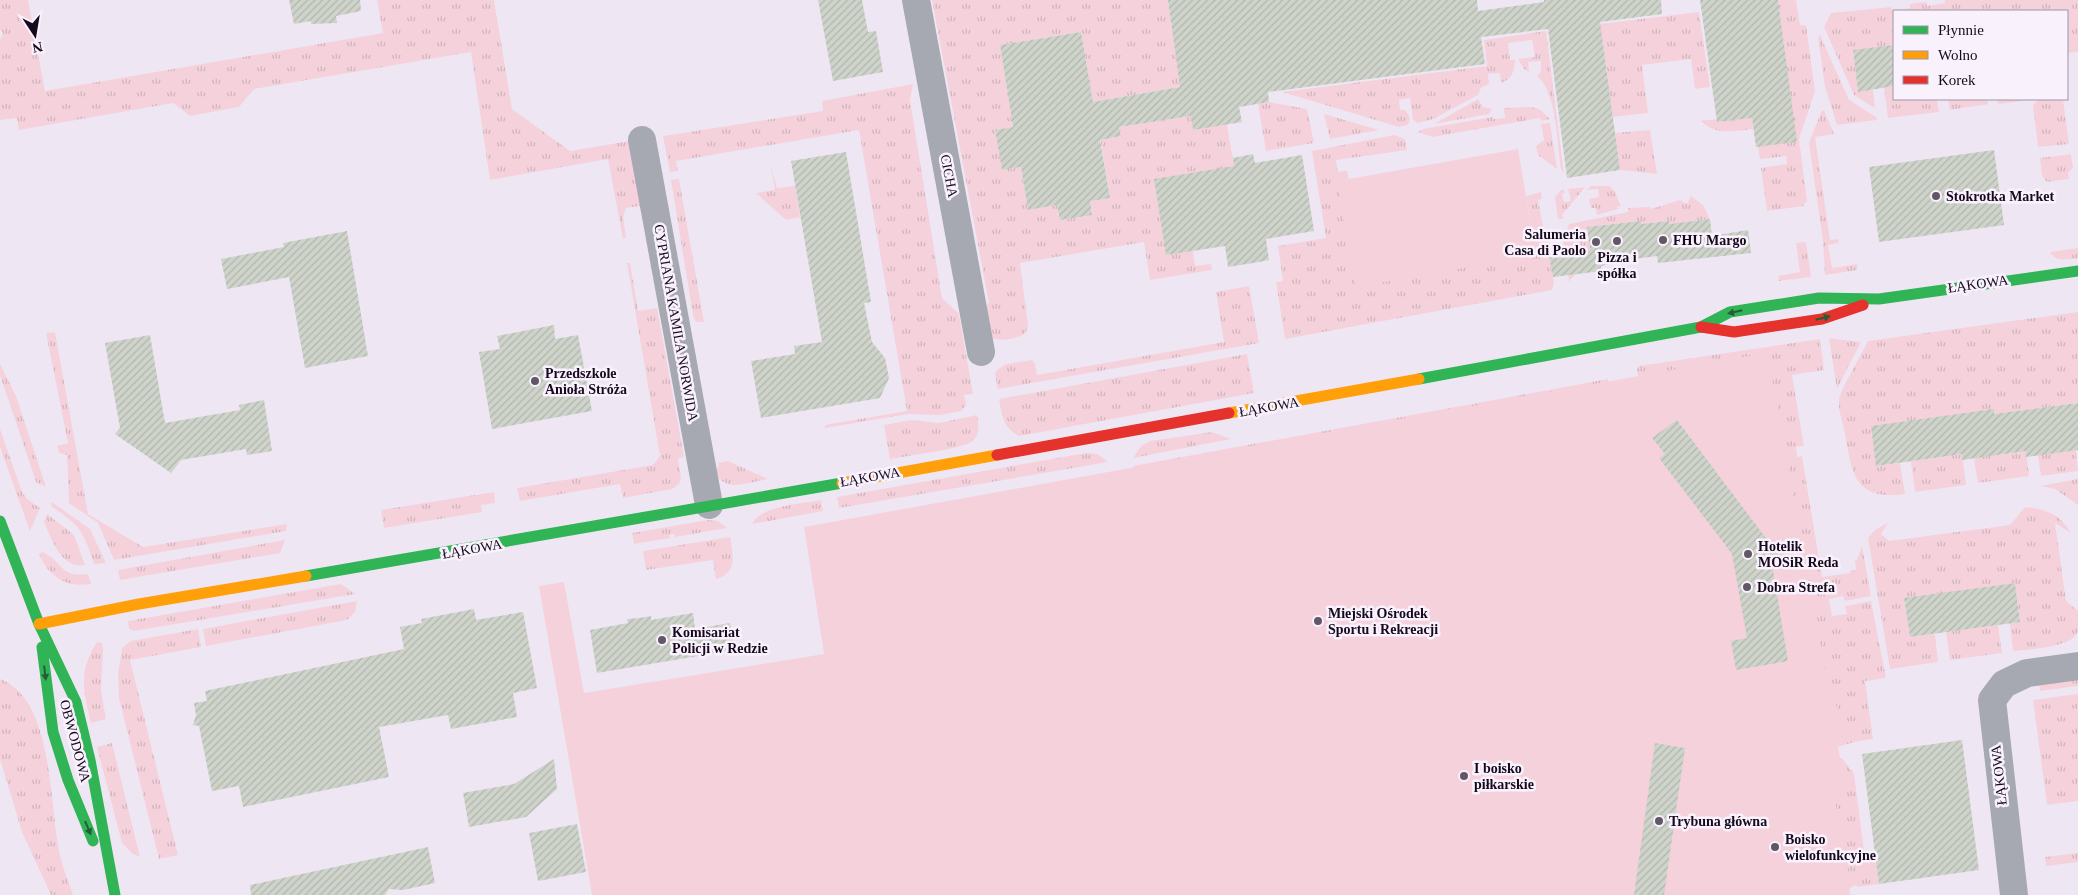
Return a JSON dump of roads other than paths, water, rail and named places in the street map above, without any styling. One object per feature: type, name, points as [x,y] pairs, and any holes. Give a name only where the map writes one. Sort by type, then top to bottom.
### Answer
[{"type":"street","name":"CICHA","points":[[916,0],[981,352]]},
{"type":"street","name":"CYPRIANA KAMILA NORWIDA","points":[[642,140],[709,505]]},
{"type":"street","name":"ŁĄKOWA","points":[[39,624],[139,604],[529,539],[709,505],[1280,405],[1701,327],[1730,312],[1819,298],[1879,299],[2078,271]]},
{"type":"street","name":"ŁĄKOWA","points":[[1701,327],[1734,332],[1813,320],[1879,299]]},
{"type":"street","name":"OBWODOWA","points":[[0,522],[39,624],[76,702],[90,760],[114,892]]},
{"type":"street","name":"OBWODOWA","points":[[39,624],[50,717],[64,772],[114,892]]},
{"type":"street","name":"ŁĄKOWA","points":[[2014,895],[1992,700],[2004,684],[2027,673],[2078,666]]},
{"type":"place","name":"Stokrotka Market","points":[[1936,196]]},
{"type":"place","name":"FHU Margo","points":[[1663,240]]},
{"type":"place","name":"Pizza i spółka","points":[[1617,241]]},
{"type":"place","name":"Salumeria Casa di Paolo","points":[[1596,242]]},
{"type":"place","name":"Przedszkole Anioła Stróża","points":[[535,381]]},
{"type":"place","name":"Hotelik MOSiR Reda","points":[[1748,554]]},
{"type":"place","name":"Dobra Strefa","points":[[1747,587]]},
{"type":"place","name":"Miejski Ośrodek Sportu i Rekreacji","points":[[1318,621]]},
{"type":"place","name":"Komisariat Policji w Redzie","points":[[662,640]]},
{"type":"place","name":"I boisko piłkarskie","points":[[1464,776]]},
{"type":"place","name":"Trybuna główna","points":[[1659,821]]},
{"type":"place","name":"Boisko wielofunkcyjne","points":[[1775,847]]}]
